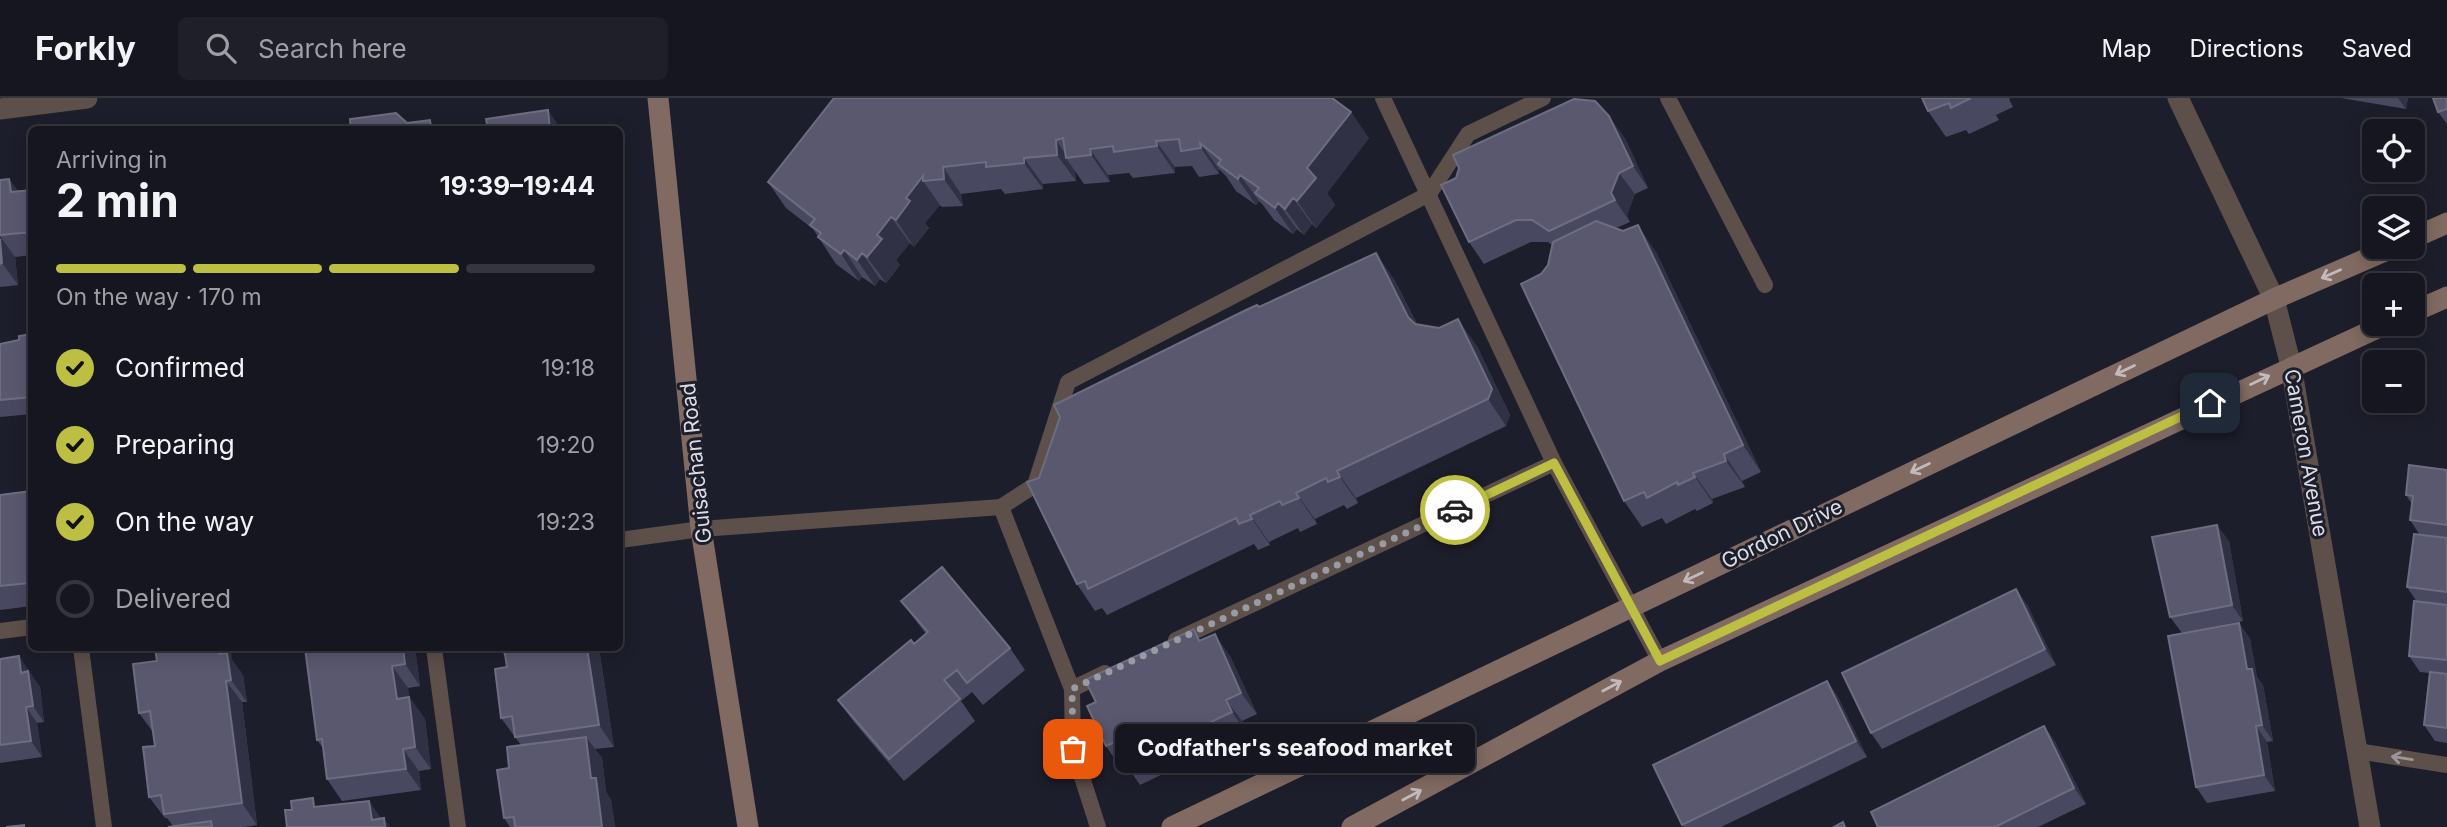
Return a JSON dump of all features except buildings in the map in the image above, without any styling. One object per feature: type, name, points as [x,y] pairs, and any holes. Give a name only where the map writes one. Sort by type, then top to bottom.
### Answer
[{"type":"main road","name":"Guisachan Road","points":[[658,98],[701,529],[734,724],[748,827]]},
{"type":"main road","points":[[2425,233],[2447,223]]},
{"type":"main road","name":"Gordon Drive","points":[[1172,827],[2274,299],[2366,259]]},
{"type":"main road","points":[[2425,307],[2447,297]]},
{"type":"main road","points":[[1352,827],[1660,661],[2362,335]]},
{"type":"main road","points":[[734,724],[760,827]]},
{"type":"street","points":[[0,109],[88,98]]},
{"type":"street","name":"Cameron Avenue","points":[[2178,98],[2274,299],[2291,366],[2370,827]]},
{"type":"lane","points":[[1383,98],[1554,463],[1660,661]]},
{"type":"lane","points":[[623,540],[701,529],[1001,507],[1035,485],[1068,382],[1429,194],[1468,134],[1543,98]]},
{"type":"lane","points":[[1668,98],[1765,285]]},
{"type":"lane","points":[[1159,648],[1554,463]]},
{"type":"lane","points":[[1001,507],[1072,689],[1073,749],[1098,827]]},
{"type":"lane","points":[[0,631],[28,628]]},
{"type":"lane","points":[[81,651],[104,827]]},
{"type":"lane","points":[[434,651],[458,827]]},
{"type":"lane","points":[[1072,689],[1122,666]]},
{"type":"lane","points":[[2357,751],[2447,765]]},
{"type":"way so far","points":[[1073,749],[1072,689],[1455,510]]},
{"type":"place","name":"Codfather's seafood market","points":[[1073,749]]},
{"type":"route","points":[[1455,510],[1554,463],[1660,661],[2210,403]]}]
